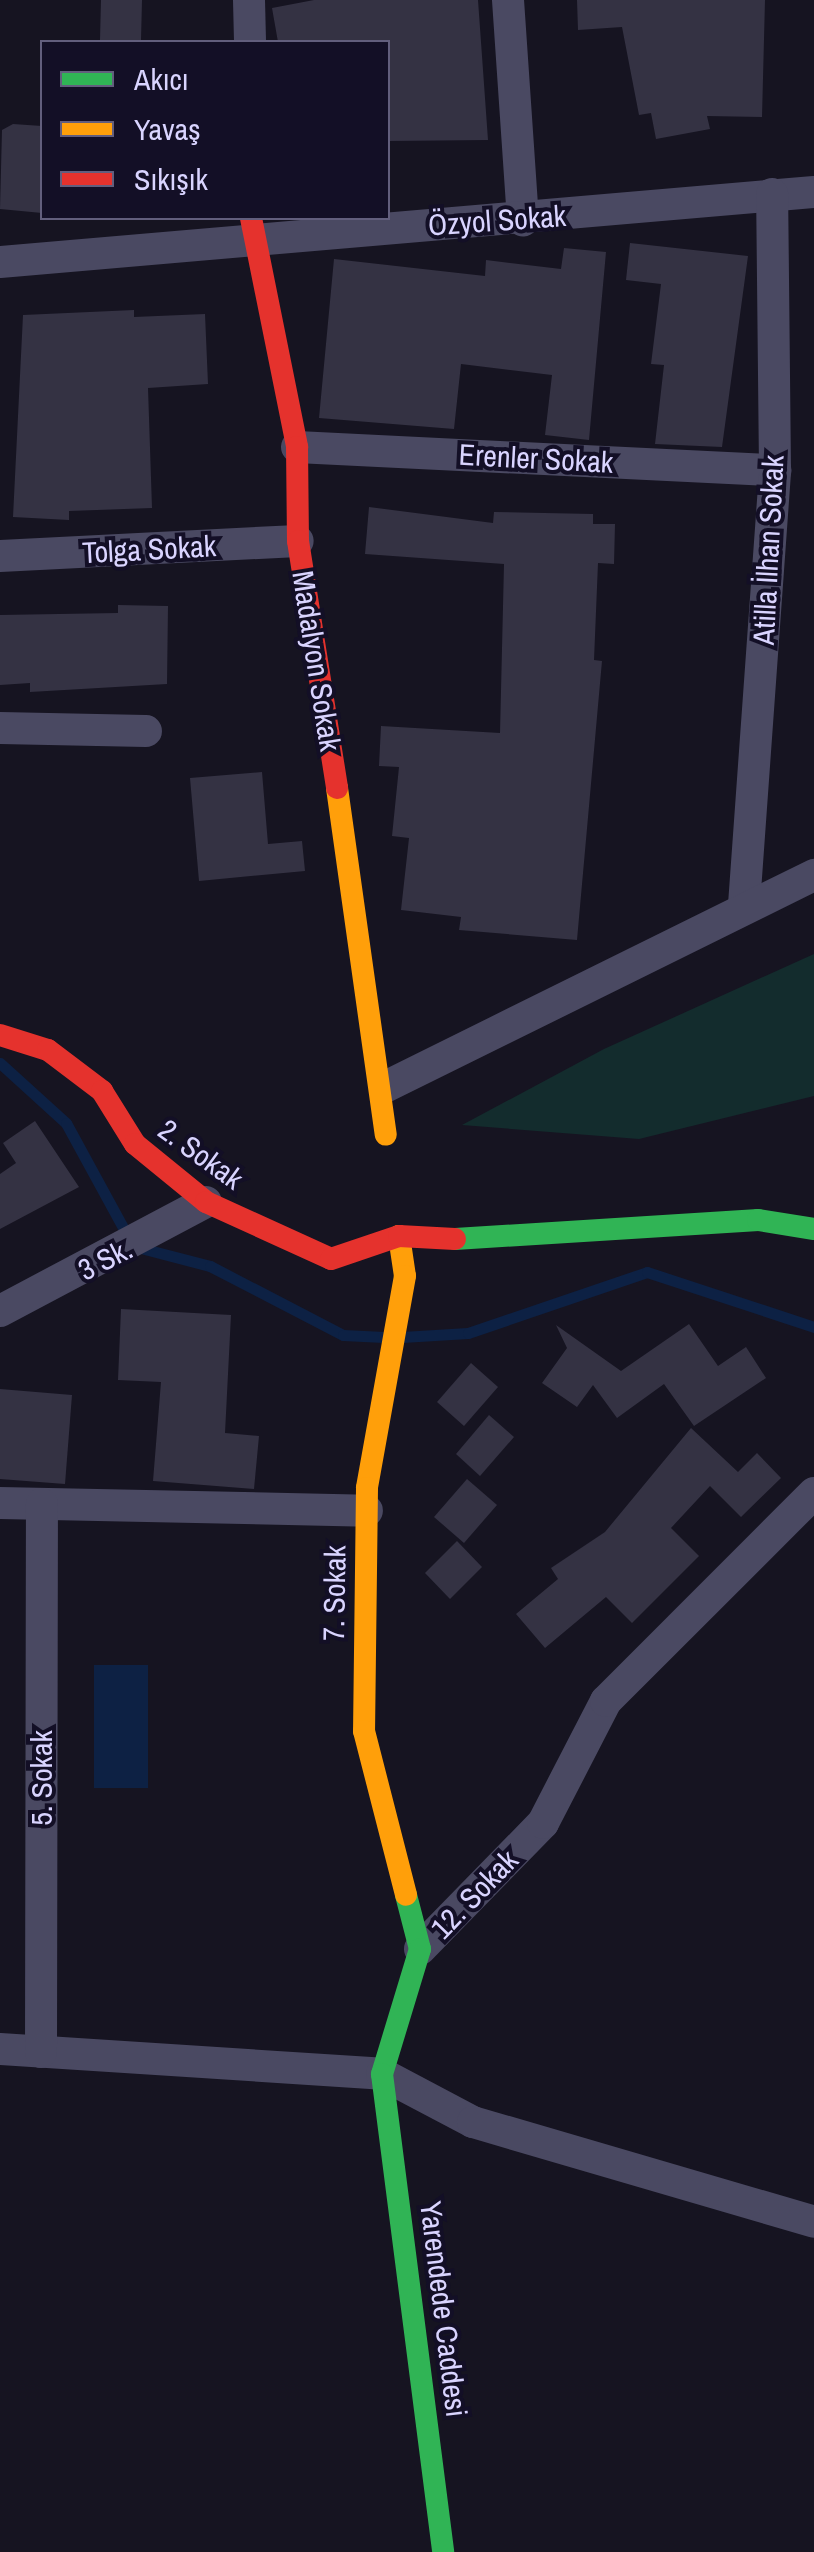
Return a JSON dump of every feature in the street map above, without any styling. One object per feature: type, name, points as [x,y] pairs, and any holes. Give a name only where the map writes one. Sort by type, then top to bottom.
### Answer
[{"type":"street","points":[[250,0],[250,40]]},
{"type":"street","points":[[508,0],[522,220]]},
{"type":"street","name":"Özyol Sokak","points":[[0,262],[252,227],[522,220],[814,192]]},
{"type":"street","name":"Atilla İlhan Sokak","points":[[744,904],[775,470],[772,194]]},
{"type":"street","name":"Madalyon Sokak","points":[[252,227],[297,446],[298,541],[386,1087],[386,1135]]},
{"type":"street","name":"Erenler Sokak","points":[[297,446],[775,470]]},
{"type":"street","name":"Tolga Sokak","points":[[0,556],[298,541]]},
{"type":"street","points":[[0,728],[146,731]]},
{"type":"street","points":[[386,1087],[744,904],[814,875]]},
{"type":"street","name":"2. Sokak","points":[[0,1035],[48,1050],[102,1092],[135,1144],[206,1202],[331,1258],[399,1236]]},
{"type":"street","name":"3 Sk.","points":[[0,1311],[206,1202]]},
{"type":"street","points":[[399,1236],[483,1240],[758,1220],[814,1229]]},
{"type":"street","name":"7. Sokak","points":[[399,1236],[404,1276],[366,1512],[364,1731],[420,1949]]},
{"type":"street","name":"12. Sokak","points":[[382,2074],[420,1949],[543,1823],[606,1701],[814,1493]]},
{"type":"street","points":[[0,1503],[366,1512]]},
{"type":"street","name":"5. Sokak","points":[[41,2052],[42,1504]]},
{"type":"street","points":[[0,2050],[382,2074],[474,2122],[814,2222]]},
{"type":"street","name":"Yarendede Caddesi","points":[[382,2074],[436,2549]]},
{"type":"green space","points":[[814,954],[814,1096],[639,1139],[462,1125],[604,1049]]},
{"type":"water","points":[[94,1665],[148,1665],[148,1788],[94,1788]]},
{"type":"building","points":[[101,0],[142,0],[141,40],[100,40]]},
{"type":"building","points":[[314,0],[478,0],[488,140],[390,141],[390,40],[278,40],[272,8]]},
{"type":"building","points":[[577,0],[765,0],[762,117],[707,116],[710,129],[656,139],[651,113],[639,115],[622,27],[578,30]]},
{"type":"building","points":[[13,124],[40,126],[40,213],[0,209],[2,130]]},
{"type":"building","points":[[630,243],[748,256],[722,447],[655,444],[664,365],[651,364],[661,284],[626,280]]},
{"type":"building","points":[[564,248],[606,252],[589,440],[545,435],[552,375],[461,364],[454,429],[319,418],[334,259],[485,276],[486,260],[561,269]]},
{"type":"building","points":[[134,310],[134,317],[205,314],[208,384],[148,388],[152,508],[69,511],[69,520],[13,517],[23,315]]},
{"type":"building","points":[[369,507],[493,523],[494,512],[593,514],[593,524],[615,524],[614,564],[598,563],[594,660],[602,661],[577,940],[459,930],[461,917],[401,910],[409,838],[392,836],[399,767],[379,766],[381,726],[500,733],[504,564],[365,554]]},
{"type":"building","points":[[118,605],[168,606],[167,684],[30,692],[30,683],[0,685],[0,615],[118,613]]},
{"type":"building","points":[[262,772],[268,844],[302,841],[305,871],[199,881],[190,778]]},
{"type":"building","points":[[35,1121],[79,1187],[0,1229],[0,1174],[16,1163],[3,1143]]},
{"type":"building","points":[[121,1309],[231,1315],[225,1433],[259,1436],[254,1489],[153,1481],[161,1382],[118,1380]]},
{"type":"building","points":[[689,1324],[718,1366],[746,1347],[766,1378],[694,1426],[664,1384],[617,1418],[593,1385],[577,1407],[542,1383],[567,1348],[556,1325],[621,1371]]},
{"type":"building","points":[[471,1363],[498,1387],[464,1426],[437,1402]]},
{"type":"building","points":[[0,1389],[72,1395],[65,1484],[0,1479]]},
{"type":"building","points":[[489,1415],[514,1437],[480,1476],[456,1454]]},
{"type":"building","points":[[691,1428],[738,1472],[757,1453],[781,1478],[741,1517],[710,1486],[671,1528],[699,1556],[632,1623],[606,1597],[545,1648],[516,1614],[558,1579],[551,1568],[605,1532]]},
{"type":"building","points":[[467,1479],[497,1505],[464,1543],[434,1517]]},
{"type":"building","points":[[457,1541],[482,1567],[450,1599],[425,1573]]},
{"type":"waterway","points":[[0,1063],[66,1123],[133,1246],[210,1266],[343,1335],[384,1337]]},
{"type":"waterway","points":[[402,1337],[468,1333],[647,1272],[814,1327]]},
{"type":"traffic: fast","points":[[455,1239],[758,1220],[814,1229]]},
{"type":"traffic: fast","points":[[406,1895],[420,1949],[382,2074],[443,2552]]},
{"type":"traffic: slow","points":[[337,788],[386,1135]]},
{"type":"traffic: slow","points":[[399,1236],[405,1276],[367,1488],[364,1731],[406,1895]]},
{"type":"traffic: jam","points":[[251,220],[297,447],[298,541],[337,788]]},
{"type":"traffic: jam","points":[[0,1035],[48,1050],[102,1091],[135,1144],[206,1202],[331,1259],[399,1236],[455,1239]]}]
